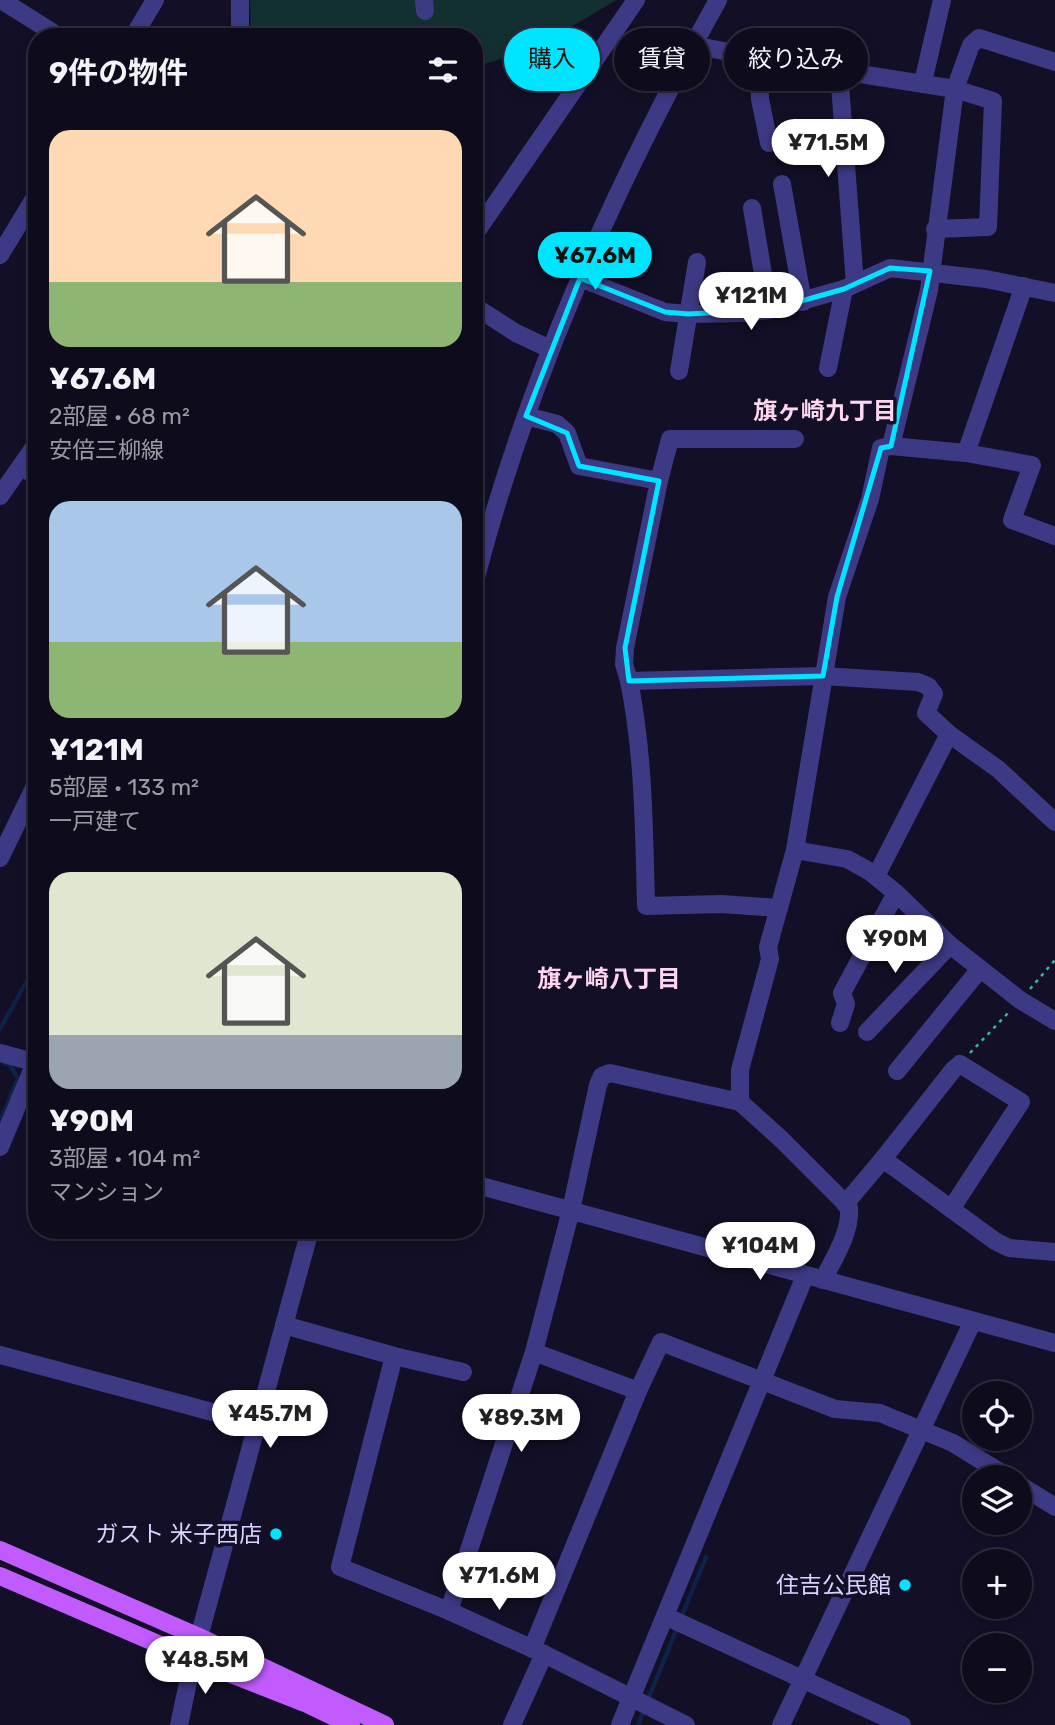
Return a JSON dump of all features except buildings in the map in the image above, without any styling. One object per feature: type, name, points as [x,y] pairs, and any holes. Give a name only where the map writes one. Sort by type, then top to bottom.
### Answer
[{"type":"main road","points":[[0,1550],[199,1637],[385,1725]]},
{"type":"main road","points":[[1,1578],[193,1660],[305,1703],[352,1725]]},
{"type":"street","points":[[1,0],[46,28]]},
{"type":"street","points":[[138,28],[155,0]]},
{"type":"street","points":[[240,0],[240,28]]},
{"type":"street","points":[[483,221],[636,0]]},
{"type":"street","points":[[702,28],[718,0]]},
{"type":"street","points":[[923,82],[942,0]]},
{"type":"street","points":[[891,446],[929,290],[956,89],[971,44],[979,38],[1055,62]]},
{"type":"street","points":[[868,75],[923,82],[992,101],[988,227],[936,229]]},
{"type":"street","points":[[483,551],[550,349],[636,154],[669,91]]},
{"type":"street","points":[[760,91],[769,142]]},
{"type":"street","points":[[828,368],[850,286],[840,91]]},
{"type":"street","points":[[782,184],[803,302]]},
{"type":"street","points":[[752,208],[769,310]]},
{"type":"street","points":[[0,255],[28,209]]},
{"type":"street","points":[[679,371],[697,262]]},
{"type":"street","points":[[580,278],[665,312],[688,314],[769,310],[850,286],[890,268],[930,271],[1055,293]]},
{"type":"street","points":[[966,453],[1024,286]]},
{"type":"street","points":[[483,312],[516,333],[550,349]]},
{"type":"street","points":[[526,416],[557,424],[567,433],[579,466],[659,481]]},
{"type":"street","points":[[779,908],[721,904],[646,906],[643,789],[636,714],[624,664],[659,481],[670,439],[795,439]]},
{"type":"street","points":[[740,1102],[740,1070],[770,959],[768,947],[794,850],[837,597],[870,499],[881,448],[891,446],[966,453],[1032,465],[1012,520],[1055,536]]},
{"type":"street","points":[[0,496],[28,456]]},
{"type":"street","points":[[21,466],[28,471]]},
{"type":"street","points":[[629,681],[823,676],[918,682],[928,686],[934,694],[926,713],[949,734],[998,769],[1055,822]]},
{"type":"street","points":[[876,877],[949,734]]},
{"type":"street","points":[[0,859],[28,801]]},
{"type":"street","points":[[794,850],[847,859],[876,877],[950,945],[1020,1000],[1055,1021]]},
{"type":"street","points":[[840,1023],[846,1004],[842,993],[896,893]]},
{"type":"street","points":[[867,1032],[950,945]]},
{"type":"street","points":[[897,1071],[980,969]]},
{"type":"street","points":[[0,1053],[28,1061]]},
{"type":"street","points":[[845,1204],[960,1064],[1021,1102],[951,1209]]},
{"type":"street","points":[[449,1611],[534,1352],[602,1076],[610,1073],[740,1102],[765,1123],[849,1207],[850,1218],[846,1232],[823,1280]]},
{"type":"street","points":[[0,1147],[28,1082]]},
{"type":"street","points":[[883,1158],[995,1241],[1009,1248],[1055,1252]]},
{"type":"street","points":[[483,1186],[1055,1343]]},
{"type":"street","points":[[180,1725],[199,1637],[308,1239]]},
{"type":"street","points":[[620,1725],[805,1276]]},
{"type":"street","points":[[780,1725],[973,1321]]},
{"type":"street","points":[[284,1325],[463,1372]]},
{"type":"street","points":[[512,1725],[638,1391],[661,1342],[835,1409],[880,1413],[953,1443],[989,1465]]},
{"type":"street","points":[[534,1352],[638,1391]]},
{"type":"street","points":[[0,1355],[257,1424]]},
{"type":"street","points":[[394,1356],[340,1567],[449,1611],[686,1725]]},
{"type":"street","points":[[1032,1493],[1055,1507]]},
{"type":"street","points":[[665,1616],[902,1725]]},
{"type":"highlighted area","points":[[890,268],[930,271],[891,446],[881,448],[837,597],[823,676],[629,681],[625,648],[659,481],[579,466],[567,433],[526,416],[580,278],[665,312],[688,314],[769,310],[844,289]]},
{"type":"green space","points":[[250,0],[617,0],[569,28],[504,28],[504,58],[483,64],[483,28],[251,28]]},
{"type":"waterway","points":[[0,1029],[28,979]]},
{"type":"waterway","points":[[0,1122],[18,1078],[9,1064],[4,1063]]},
{"type":"waterway","points":[[681,1618],[706,1557]]},
{"type":"waterway","points":[[647,1702],[678,1626]]},
{"type":"waterway","points":[[638,1725],[644,1710]]},
{"type":"place","name":"ガスト 米子西店","points":[[276,1534]]},
{"type":"place","name":"住吉公民館","points":[[905,1585]]},
{"type":"district","name":"旗ヶ崎九丁目","points":[[825,411]]},
{"type":"district","name":"旗ヶ崎八丁目","points":[[609,979]]}]
